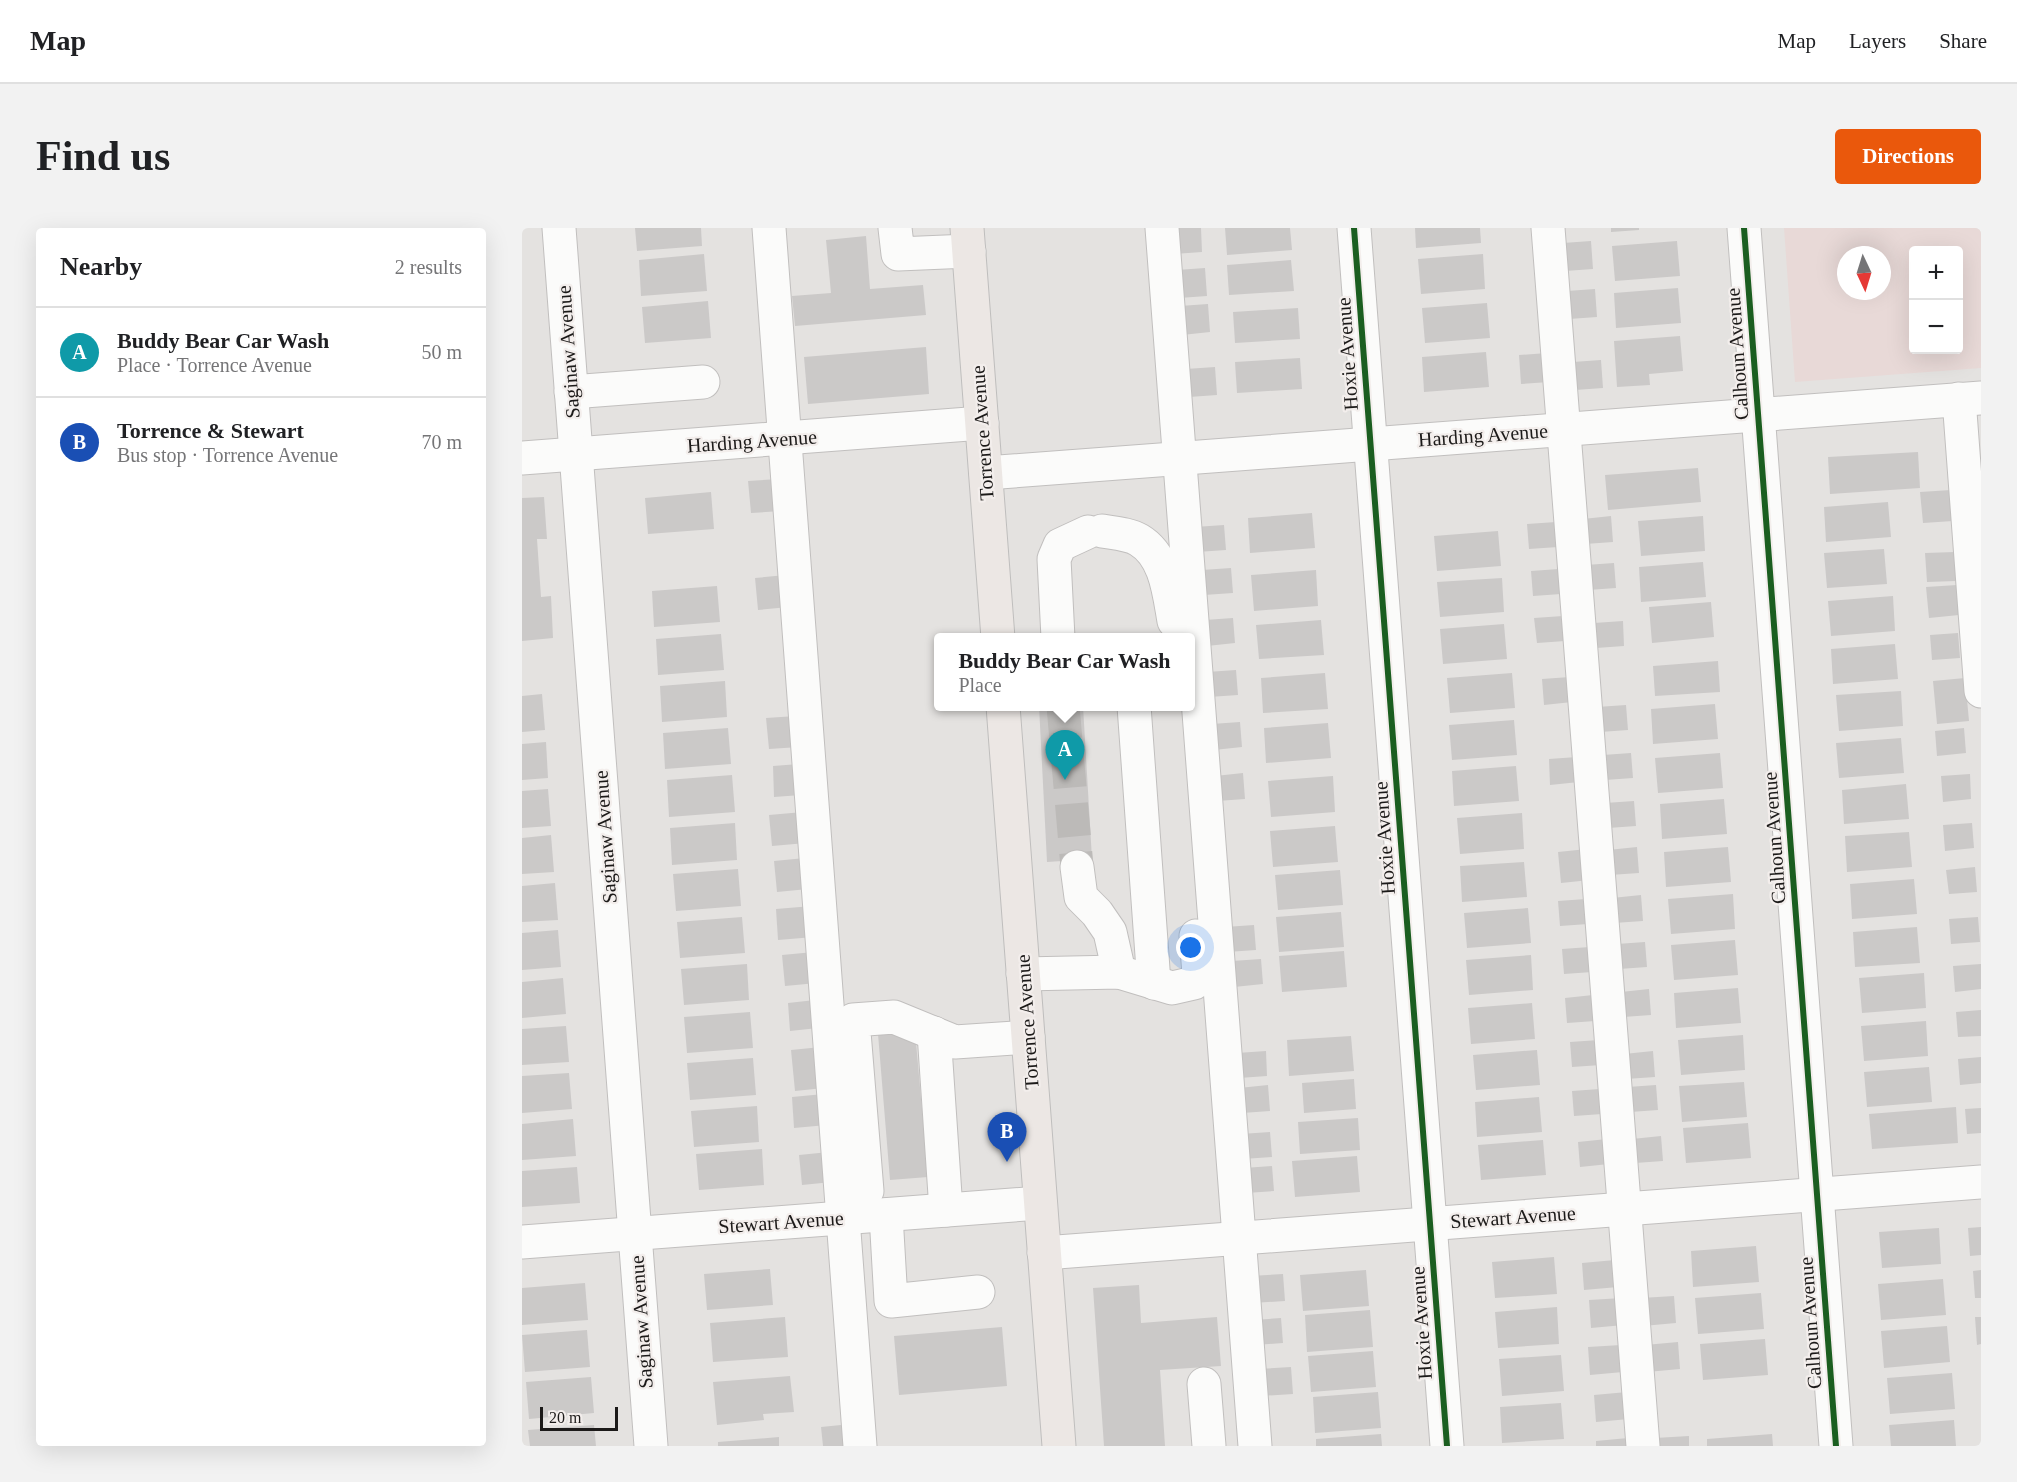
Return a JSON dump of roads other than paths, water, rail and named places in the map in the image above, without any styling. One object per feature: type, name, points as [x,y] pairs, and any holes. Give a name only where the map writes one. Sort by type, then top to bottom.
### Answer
[{"type":"main road","name":"Torrence Avenue","points":[[968,240],[998,633]]},
{"type":"main road","name":"Torrence Avenue","points":[[1003,711],[1059,1446]]},
{"type":"street","name":"Saginaw Avenue","points":[[559,228],[651,1446]]},
{"type":"street","points":[[769,228],[860,1446]]},
{"type":"street","points":[[896,228],[898,255],[968,240]]},
{"type":"street","points":[[1162,228],[1193,633]]},
{"type":"street","name":"Hoxie Avenue","points":[[1354,228],[1447,1446]]},
{"type":"street","points":[[1548,228],[1643,1446]]},
{"type":"street","name":"Calhoun Avenue","points":[[1744,228],[1836,1446]]},
{"type":"street","points":[[571,392],[703,382]]},
{"type":"street","points":[[1970,398],[1981,691]]},
{"type":"street","name":"Harding Avenue","points":[[986,473],[1970,398]]},
{"type":"street","name":"Harding Avenue","points":[[522,458],[982,423]]},
{"type":"street","points":[[1058,633],[1054,559],[1060,545],[1095,531],[1138,539],[1155,554],[1166,579],[1175,633]]},
{"type":"street","points":[[1195,656],[1255,1446]]},
{"type":"street","points":[[1134,711],[1154,983]]},
{"type":"street","points":[[1023,974],[1119,972],[1172,988],[1194,983],[1199,974],[1181,711]]},
{"type":"street","points":[[1077,867],[1081,897],[1097,913],[1110,932],[1119,972]]},
{"type":"street","points":[[978,1292],[891,1301],[853,1020],[894,1017],[955,1042],[1028,1037]]},
{"type":"street","points":[[934,1033],[946,1210]]},
{"type":"street","name":"Stewart Avenue","points":[[1044,1253],[1981,1182]]},
{"type":"street","name":"Stewart Avenue","points":[[522,1242],[843,1218],[876,1203],[946,1210],[1040,1203]]},
{"type":"street","points":[[1204,1384],[1209,1446]]},
{"type":"tunnel","points":[[1063,711],[1077,867]]},
{"type":"place","name":"Buddy Bear Car Wash","points":[[1065,780]]},
{"type":"place","name":"Torrence & Stewart","points":[[1007,1162]]}]
